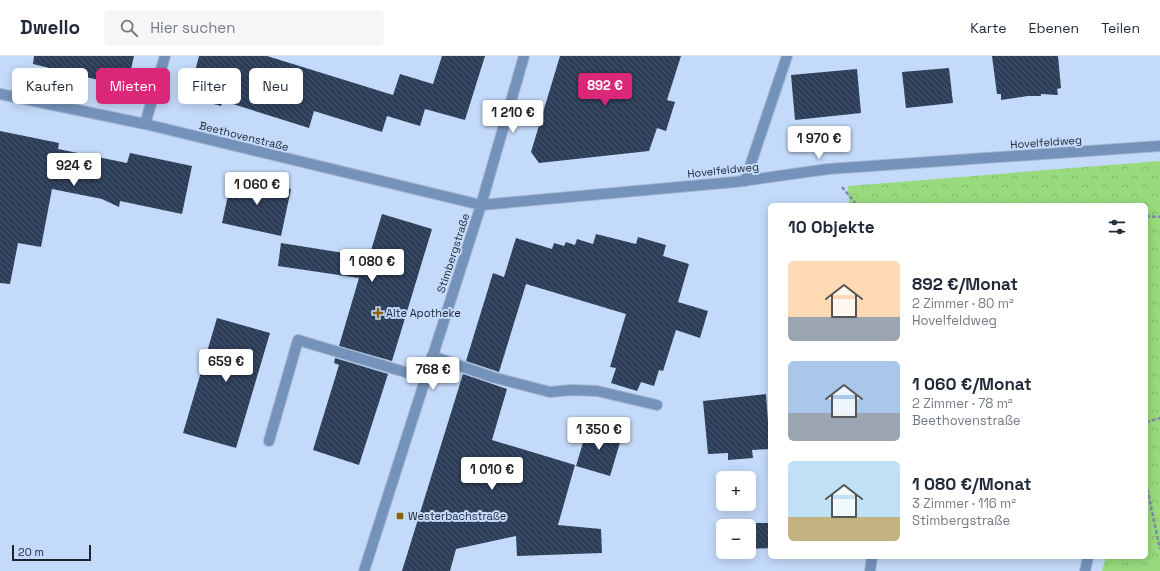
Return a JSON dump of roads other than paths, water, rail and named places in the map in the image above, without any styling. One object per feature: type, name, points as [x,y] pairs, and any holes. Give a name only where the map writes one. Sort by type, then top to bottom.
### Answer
[{"type":"street","points":[[145,124],[165,56]]},
{"type":"street","name":"Stimbergstraße","points":[[364,571],[481,205],[524,56]]},
{"type":"street","points":[[745,181],[787,56]]},
{"type":"street","name":"Beethovenstraße","points":[[0,94],[145,124],[481,205]]},
{"type":"street","name":"Hovelfeldweg","points":[[481,205],[745,181],[828,169],[1160,146]]},
{"type":"street","points":[[269,441],[298,340],[425,378]]},
{"type":"street","points":[[432,356],[492,377],[550,392],[592,390],[657,405]]},
{"type":"street","points":[[870,571],[872,559]]},
{"type":"street","points":[[1085,571],[1088,559]]},
{"type":"place","name":"Alte Apotheke","points":[[378,313]]},
{"type":"place","name":"Westerbachstraße","points":[[400,516]]}]
